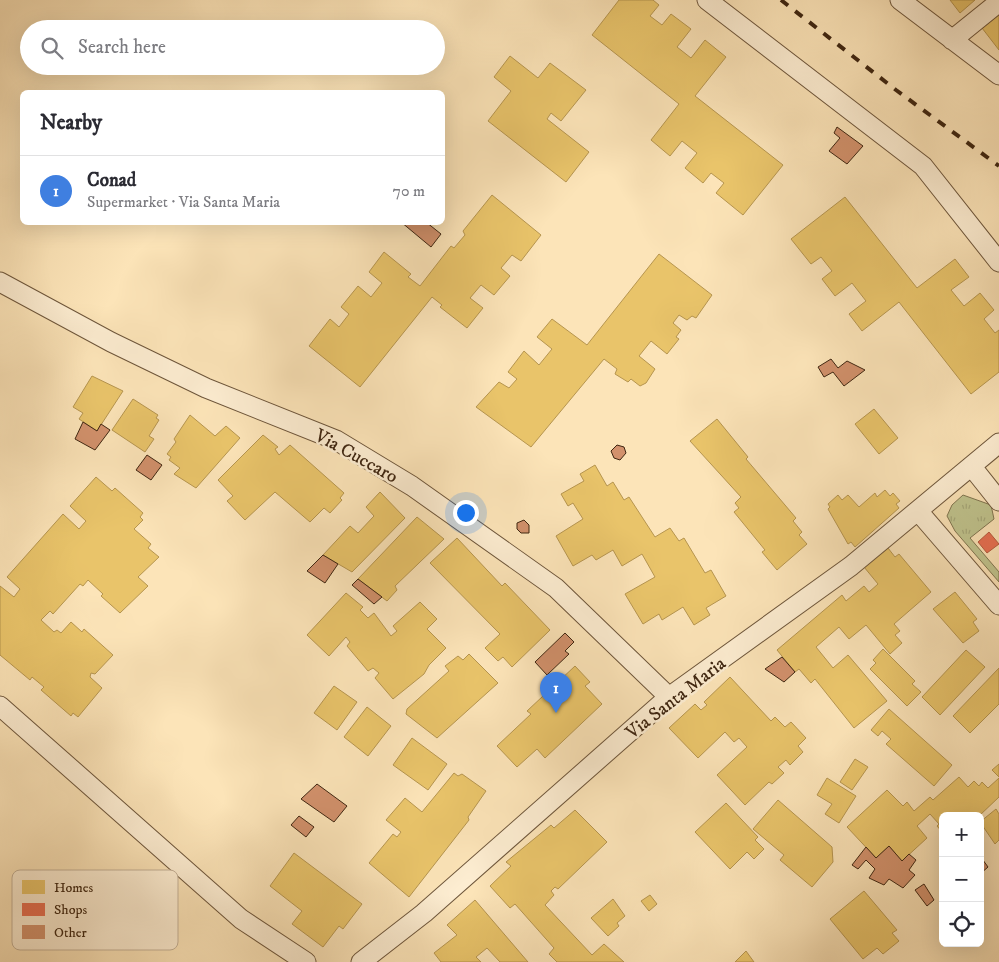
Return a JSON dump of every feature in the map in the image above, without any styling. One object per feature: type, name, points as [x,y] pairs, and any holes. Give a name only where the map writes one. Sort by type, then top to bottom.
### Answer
[{"type":"street","points":[[707,0],[923,166],[999,262]]},
{"type":"street","points":[[900,0],[999,74]]},
{"type":"street","points":[[952,40],[999,2]]},
{"type":"street","name":"Via Cuccaro","points":[[0,282],[111,342],[206,388],[336,440],[404,480],[556,588],[669,697]]},
{"type":"street","name":"Via Santa Maria","points":[[361,962],[424,913],[669,697],[851,566],[972,468],[999,443]]},
{"type":"street","points":[[972,468],[999,501]]},
{"type":"street","points":[[918,511],[999,605]]},
{"type":"street","points":[[0,706],[241,919],[306,962]]},
{"type":"green space","points":[[963,495],[991,505],[994,519],[970,538],[999,572],[999,582],[955,531],[947,516],[952,505]]},
{"type":"building: Homes","points":[[619,0],[653,0],[659,5],[650,16],[662,25],[671,14],[691,29],[677,47],[691,58],[705,40],[726,57],[695,96],[783,165],[743,215],[716,193],[724,183],[711,173],[703,183],[685,168],[697,153],[682,141],[670,156],[651,140],[679,104],[592,35]]},
{"type":"building: Homes","points":[[950,0],[975,0],[960,13]]},
{"type":"building: Homes","points":[[999,15],[999,50],[982,28]]},
{"type":"building: Homes","points":[[510,56],[538,78],[550,63],[586,90],[561,121],[551,113],[547,119],[589,152],[566,182],[488,121],[511,91],[494,77]]},
{"type":"building: Homes","points":[[492,195],[541,235],[521,261],[512,255],[501,268],[510,276],[494,295],[481,285],[470,298],[483,308],[467,328],[440,307],[442,305],[432,297],[360,387],[309,346],[330,319],[339,327],[349,314],[341,307],[358,286],[371,297],[382,283],[369,272],[384,252],[411,274],[408,277],[420,286],[451,246],[454,248],[465,235],[463,231]]},
{"type":"building: Homes","points":[[845,197],[917,288],[955,259],[969,277],[951,290],[964,306],[980,293],[994,310],[984,319],[995,333],[999,330],[999,372],[971,394],[899,302],[862,331],[849,314],[866,301],[852,283],[835,296],[822,279],[832,271],[821,257],[811,264],[791,239]]},
{"type":"building: Homes","points":[[659,254],[712,295],[696,318],[692,316],[687,320],[679,315],[673,323],[681,330],[676,337],[679,339],[667,354],[651,341],[639,356],[655,369],[646,383],[640,386],[631,379],[628,382],[615,374],[617,369],[604,359],[531,447],[476,407],[499,382],[509,388],[517,379],[508,372],[524,351],[539,365],[552,349],[537,337],[552,319],[587,345]]},
{"type":"building: Homes","points":[[92,376],[123,391],[97,431],[79,419],[83,413],[73,407]]},
{"type":"building: Homes","points":[[133,399],[158,415],[156,418],[159,420],[149,436],[154,439],[145,452],[112,430]]},
{"type":"building: Homes","points":[[874,409],[898,438],[879,454],[855,424]]},
{"type":"building: Homes","points":[[190,415],[215,436],[226,426],[240,438],[196,488],[174,474],[180,468],[169,460],[171,457],[167,454],[176,442],[174,439]]},
{"type":"building: Homes","points":[[717,419],[748,457],[746,459],[796,518],[793,521],[802,532],[799,535],[807,544],[777,570],[762,552],[765,550],[734,512],[739,508],[735,503],[741,497],[690,441]]},
{"type":"building: Homes","points":[[263,435],[278,447],[275,449],[279,455],[290,445],[344,493],[340,498],[342,500],[330,513],[324,508],[310,522],[275,492],[245,520],[227,501],[233,496],[218,480]]},
{"type":"building: Homes","points":[[595,465],[607,486],[613,482],[624,500],[629,497],[655,537],[670,528],[679,541],[684,538],[705,573],[711,570],[726,596],[706,608],[710,615],[694,625],[683,607],[662,620],[659,614],[643,624],[625,594],[655,577],[642,554],[622,566],[613,550],[596,560],[592,555],[573,566],[556,536],[583,519],[573,503],[568,506],[561,494],[584,481],[580,474]]},
{"type":"building: Homes","points":[[96,477],[112,491],[115,488],[143,513],[140,517],[143,520],[134,529],[151,544],[148,548],[159,557],[138,577],[148,586],[120,613],[101,596],[103,594],[88,580],[83,586],[80,584],[53,614],[50,611],[41,620],[54,632],[57,630],[61,633],[71,622],[82,632],[84,629],[113,655],[95,674],[91,673],[90,677],[102,688],[78,717],[73,713],[71,716],[41,690],[44,687],[32,677],[30,680],[0,655],[0,586],[14,597],[20,589],[7,577],[63,514],[79,529],[86,521],[70,506]]},
{"type":"building: Homes","points":[[885,490],[890,496],[893,493],[900,501],[896,504],[899,508],[855,547],[851,542],[848,544],[828,509],[830,507],[828,504],[838,495],[842,500],[848,495],[859,507],[875,493],[877,497]]},
{"type":"building: Homes","points":[[380,492],[405,518],[352,572],[323,555],[350,526],[358,533],[374,516],[366,507]]},
{"type":"building: Homes","points":[[417,517],[444,539],[395,586],[397,590],[387,601],[358,579]]},
{"type":"building: Homes","points":[[457,538],[502,586],[505,583],[550,630],[512,667],[503,657],[498,661],[485,648],[500,634],[430,563]]},
{"type":"building: Homes","points":[[888,548],[895,557],[899,554],[931,592],[894,624],[900,631],[895,635],[902,643],[890,654],[866,625],[849,639],[839,627],[816,647],[833,668],[848,655],[887,701],[854,728],[815,679],[811,683],[799,669],[795,672],[777,650],[842,595],[846,601],[864,586],[869,592],[878,584],[864,567]]},
{"type":"building: Homes","points":[[955,592],[977,619],[973,622],[979,631],[963,643],[933,609]]},
{"type":"building: Homes","points":[[346,593],[363,607],[360,610],[368,618],[374,613],[391,636],[397,631],[393,626],[420,602],[437,619],[427,629],[446,648],[429,665],[424,674],[393,699],[375,678],[379,673],[373,668],[368,671],[347,646],[350,642],[346,637],[329,656],[307,635]]},
{"type":"building: Homes","points":[[883,649],[915,681],[912,684],[921,692],[907,706],[870,669],[876,663],[873,660]]},
{"type":"building: Homes","points":[[966,650],[985,667],[940,715],[922,697]]},
{"type":"building: Homes","points":[[469,654],[498,683],[437,738],[406,714],[407,709],[449,671],[445,666],[458,656],[463,660]]},
{"type":"building: Homes","points":[[575,666],[590,682],[585,686],[602,704],[545,758],[537,749],[517,767],[497,746],[531,714],[527,711]]},
{"type":"building: Homes","points":[[999,668],[999,704],[970,733],[953,716]]},
{"type":"building: Homes","points":[[730,677],[771,721],[775,717],[785,727],[791,722],[806,738],[798,746],[803,752],[790,765],[786,760],[778,767],[784,773],[772,784],[769,782],[745,805],[717,775],[747,747],[739,738],[734,742],[725,732],[698,758],[669,728],[695,704],[701,710],[707,705],[704,702]]},
{"type":"building: Homes","points":[[334,686],[357,702],[337,730],[314,713]]},
{"type":"building: Homes","points":[[367,707],[391,726],[368,756],[344,737]]},
{"type":"building: Homes","points":[[889,709],[952,765],[934,786],[886,744],[891,739],[882,731],[878,736],[871,730]]},
{"type":"building: Homes","points":[[412,738],[447,764],[428,790],[393,765]]},
{"type":"building: Homes","points":[[855,759],[868,767],[852,790],[840,782]]},
{"type":"building: Homes","points":[[999,764],[999,777],[992,770]]},
{"type":"building: Homes","points":[[454,773],[458,776],[462,774],[486,791],[468,817],[469,820],[409,897],[369,863],[393,834],[397,837],[401,832],[386,820],[405,798],[422,812]]},
{"type":"building: Homes","points":[[959,777],[968,787],[974,781],[979,786],[982,782],[988,788],[999,778],[999,797],[983,812],[939,812],[939,824],[930,814],[917,826],[927,838],[902,861],[889,846],[876,858],[847,827],[887,790],[903,806],[907,802],[914,811],[930,797],[933,800]]},
{"type":"building: Homes","points":[[827,778],[856,796],[839,823],[825,814],[832,804],[817,795]]},
{"type":"building: Homes","points":[[778,800],[832,847],[833,862],[812,887],[780,860],[784,855],[753,829]]},
{"type":"building: Homes","points":[[726,803],[758,837],[755,840],[764,849],[754,859],[747,852],[730,869],[695,832]]},
{"type":"building: Homes","points":[[996,809],[999,814],[999,840],[995,844],[984,828],[984,819]]},
{"type":"building: Homes","points":[[575,810],[607,842],[558,889],[555,887],[551,891],[554,895],[545,905],[592,955],[604,944],[624,962],[557,962],[549,954],[554,948],[515,904],[510,908],[490,886],[511,866],[506,862],[551,825],[554,828]]},
{"type":"building: Homes","points":[[294,853],[362,904],[343,929],[339,926],[323,947],[292,924],[302,911],[270,886]]},
{"type":"building: Homes","points":[[864,891],[897,930],[892,933],[899,941],[883,954],[877,948],[863,959],[830,919]]},
{"type":"building: Homes","points":[[650,895],[657,904],[649,911],[641,901]]},
{"type":"building: Homes","points":[[613,899],[625,916],[617,923],[619,926],[608,936],[591,918]]},
{"type":"building: Homes","points":[[475,900],[528,962],[500,962],[487,948],[476,957],[481,962],[441,962],[434,953],[457,935],[447,925]]},
{"type":"building: Homes","points":[[746,951],[754,962],[735,962]]},
{"type":"building: Shops","points":[[989,532],[999,544],[987,553],[978,542]]},
{"type":"building: Other","points":[[837,127],[863,146],[847,164],[829,151],[840,138],[834,133]]},
{"type":"building: Other","points":[[405,225],[430,225],[441,234],[431,247]]},
{"type":"building: Other","points":[[831,359],[838,368],[847,361],[865,370],[844,386],[833,372],[824,377],[818,367]]},
{"type":"building: Other","points":[[83,422],[97,431],[101,424],[110,430],[95,450],[75,439]]},
{"type":"building: Other","points":[[617,445],[624,447],[626,453],[620,460],[614,458],[611,451]]},
{"type":"building: Other","points":[[147,455],[162,465],[151,480],[136,470]]},
{"type":"building: Other","points":[[524,520],[529,525],[529,533],[521,533],[517,529],[517,523]]},
{"type":"building: Other","points":[[323,555],[338,564],[325,583],[307,571]]},
{"type":"building: Other","points":[[358,579],[382,597],[374,604],[352,585]]},
{"type":"building: Other","points":[[565,633],[574,642],[565,651],[569,654],[547,675],[535,662]]},
{"type":"building: Other","points":[[782,657],[795,672],[784,682],[765,669]]},
{"type":"building: Other","points":[[317,784],[347,806],[334,822],[301,799]]},
{"type":"building: Other","points":[[299,816],[314,827],[306,837],[291,825]]},
{"type":"building: Other","points":[[889,846],[902,861],[909,854],[916,860],[909,870],[915,875],[903,888],[889,879],[884,885],[869,878],[875,869],[866,860],[858,869],[852,865],[866,847],[876,858]]},
{"type":"building: Other","points":[[984,862],[988,867],[984,870]]},
{"type":"building: Other","points":[[924,884],[934,900],[927,906],[915,890]]},
{"type":"railway","points":[[781,0],[896,90],[999,166]]},
{"type":"place","name":"Conad","points":[[556,713]]}]
